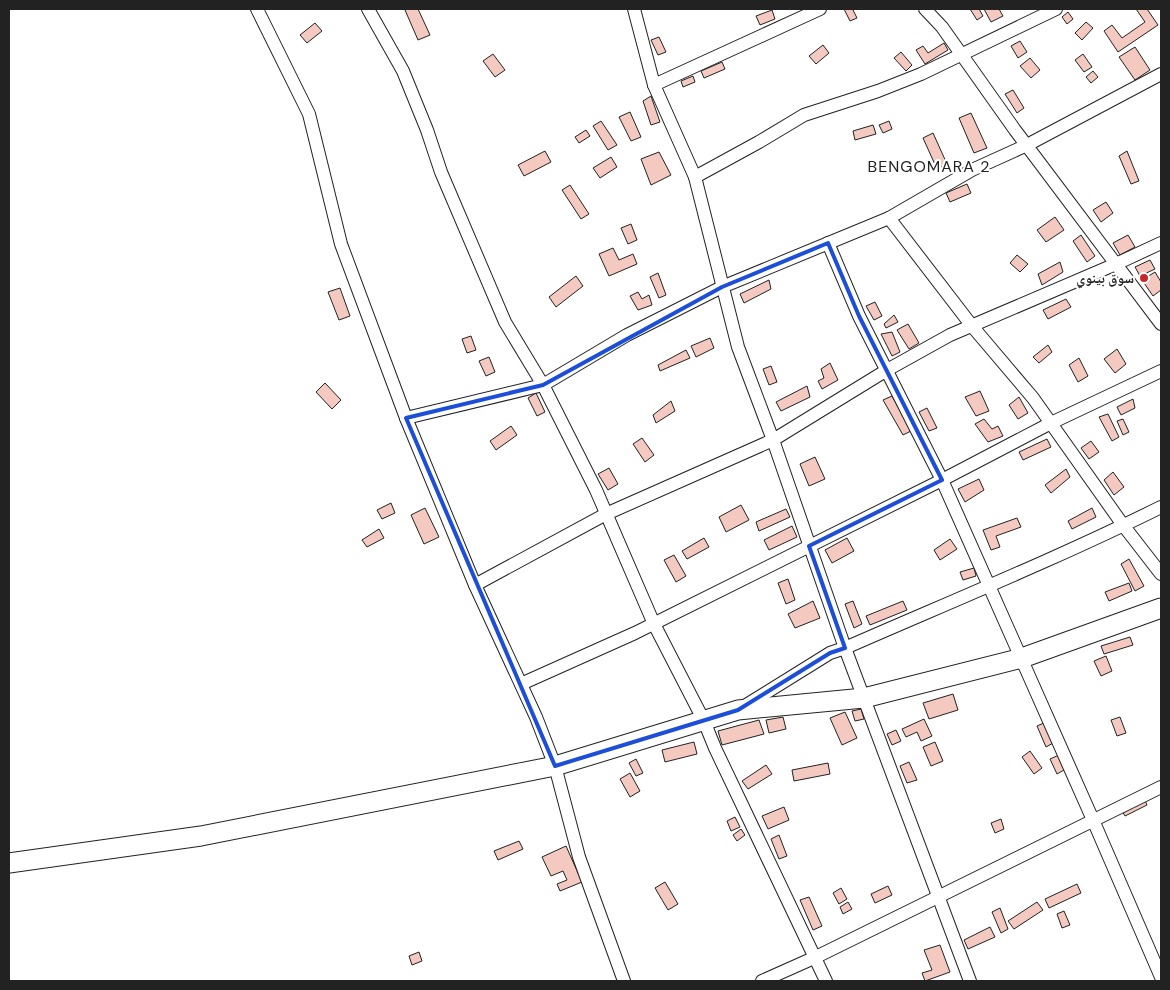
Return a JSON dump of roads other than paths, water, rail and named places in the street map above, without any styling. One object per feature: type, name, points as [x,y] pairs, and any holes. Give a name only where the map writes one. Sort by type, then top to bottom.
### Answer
[{"type":"street","points":[[257,9],[308,114],[341,244],[406,418],[475,585],[536,717],[555,766],[579,857],[624,981]]},
{"type":"street","points":[[368,9],[403,71],[427,130],[441,172],[505,322],[544,385],[606,514],[654,624],[704,721],[715,748],[826,981]]},
{"type":"street","points":[[634,9],[654,85],[694,177],[738,348],[773,440],[845,648],[970,981]]},
{"type":"street","points":[[654,85],[820,9]]},
{"type":"street","points":[[925,9],[942,28],[1026,145],[1161,324]]},
{"type":"street","points":[[694,177],[804,115],[878,91],[921,74],[1056,9]]},
{"type":"street","points":[[406,418],[544,385],[627,336],[722,287],[889,218],[972,170],[1026,145],[1161,74]]},
{"type":"street","points":[[889,218],[972,326],[1033,398],[1123,525],[1161,574]]},
{"type":"street","points":[[828,243],[859,316],[942,480],[1022,658],[1161,978]]},
{"type":"street","points":[[475,585],[606,514],[773,440],[887,370],[950,335],[1161,243]]},
{"type":"street","points":[[521,684],[654,624],[942,480],[1051,423],[1161,371]]},
{"type":"street","points":[[738,710],[830,653],[989,585],[1161,507]]},
{"type":"street","points":[[9,863],[201,836],[555,766],[738,710],[864,698],[1022,658],[1161,608]]},
{"type":"street","points":[[762,981],[816,957],[1161,787]]},
{"type":"place","name":"سوق بينوي","points":[[1144,278]]},
{"type":"district","name":"BENGOMARA 2","points":[[929,166]]}]
